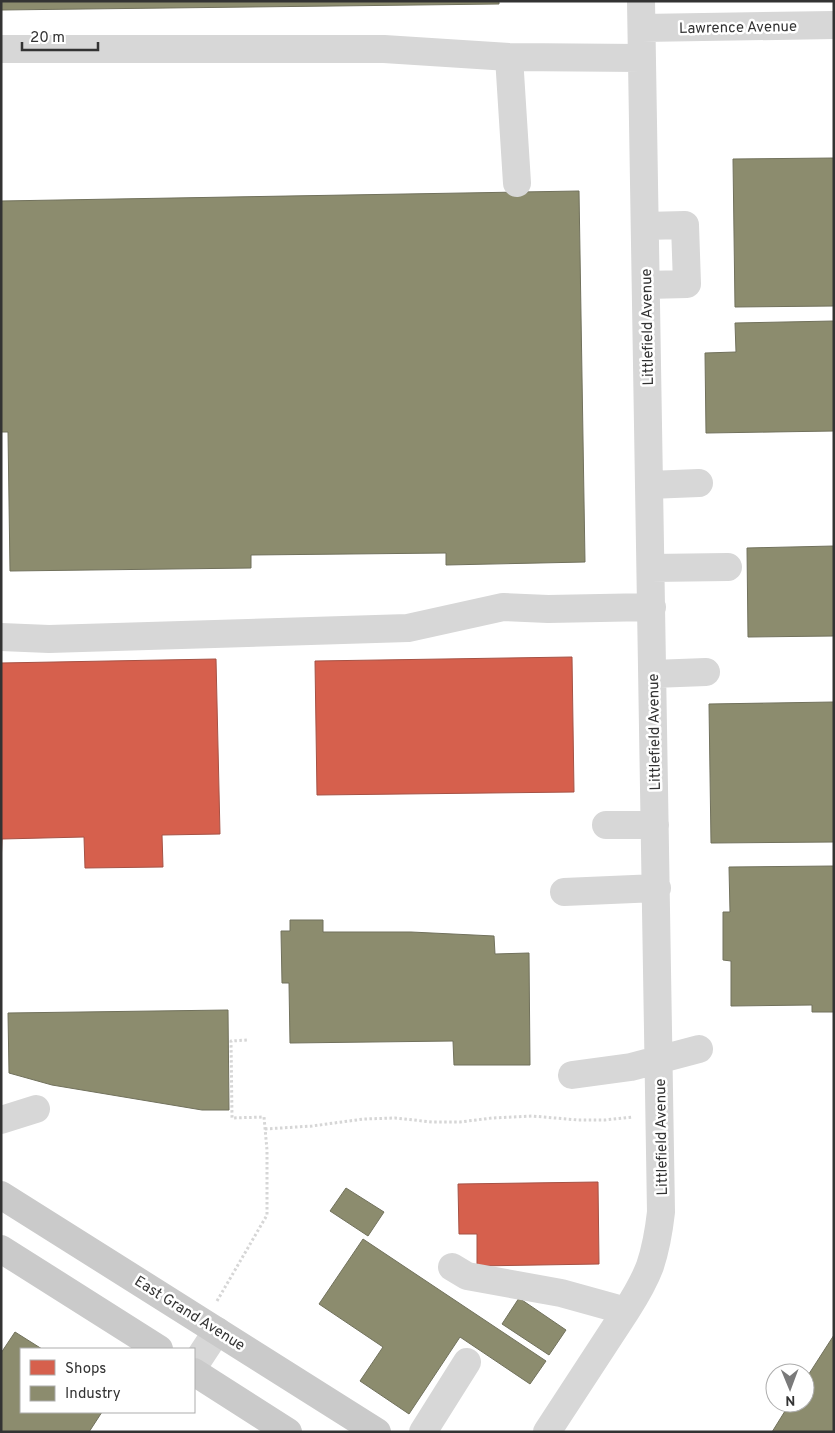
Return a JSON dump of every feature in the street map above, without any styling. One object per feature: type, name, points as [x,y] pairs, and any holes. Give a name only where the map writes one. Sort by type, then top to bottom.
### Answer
[{"type":"main road","name":"East Grand Avenue","points":[[1,1195],[377,1432]]},
{"type":"main road","points":[[1,1249],[156,1348]]},
{"type":"main road","points":[[195,1373],[288,1432]]},
{"type":"street","name":"Littlefield Avenue","points":[[547,1432],[626,1311],[649,1267],[657,1241],[661,1212],[660,1060],[641,1]]},
{"type":"street","name":"Lawrence Avenue","points":[[642,28],[834,25]]},
{"type":"street","points":[[1,49],[384,49],[509,56],[642,58]]},
{"type":"street","points":[[509,56],[517,183]]},
{"type":"street","points":[[645,226],[685,225],[687,284],[646,285]]},
{"type":"street","points":[[650,485],[698,483]]},
{"type":"street","points":[[651,568],[728,567]]},
{"type":"street","points":[[1,637],[49,639],[408,628],[503,607],[548,609],[652,607]]},
{"type":"street","points":[[653,674],[706,672]]},
{"type":"street","points":[[606,825],[655,824]]},
{"type":"street","points":[[564,892],[656,888]]},
{"type":"street","points":[[572,1075],[631,1067],[699,1049]]},
{"type":"street","points":[[1,1120],[36,1109]]},
{"type":"street","points":[[452,1267],[467,1276],[561,1293],[626,1311]]},
{"type":"street","points":[[195,1364],[211,1326]]},
{"type":"street","points":[[423,1432],[467,1362]]},
{"type":"path","points":[[211,1326],[267,1215],[267,1150],[264,1117],[232,1118],[231,1041],[247,1040]]},
{"type":"path","points":[[265,1129],[312,1126],[364,1119],[395,1118],[432,1122],[460,1122],[532,1116],[578,1120],[660,1117]]},
{"type":"building: Shops","points":[[572,657],[574,792],[317,795],[315,661]]},
{"type":"building: Shops","points":[[216,659],[220,834],[162,835],[163,867],[85,868],[84,837],[2,839],[1,867],[1,663]]},
{"type":"building: Shops","points":[[598,1182],[599,1264],[477,1266],[477,1234],[459,1234],[458,1184]]},
{"type":"building: Industry","points":[[1,1],[499,1],[499,4],[1,10]]},
{"type":"building: Industry","points":[[834,158],[834,306],[735,307],[733,159]]},
{"type":"building: Industry","points":[[579,191],[585,562],[446,565],[446,553],[251,555],[251,568],[10,571],[8,432],[1,432],[1,201]]},
{"type":"building: Industry","points":[[834,321],[834,431],[706,433],[705,353],[736,352],[735,323]]},
{"type":"building: Industry","points":[[834,546],[834,636],[748,637],[747,548]]},
{"type":"building: Industry","points":[[834,702],[834,842],[711,843],[709,704]]},
{"type":"building: Industry","points":[[834,866],[834,1012],[812,1012],[812,1005],[731,1006],[731,961],[723,960],[723,912],[730,912],[729,867]]},
{"type":"building: Industry","points":[[290,920],[323,920],[323,932],[411,932],[494,936],[495,954],[529,953],[530,1065],[454,1065],[453,1041],[290,1043],[289,983],[282,983],[281,931],[290,931]]},
{"type":"building: Industry","points":[[228,1010],[229,1110],[202,1110],[52,1085],[9,1073],[8,1013]]},
{"type":"building: Industry","points":[[346,1188],[384,1212],[368,1236],[330,1211]]},
{"type":"building: Industry","points":[[363,1239],[546,1361],[530,1384],[460,1337],[409,1414],[360,1381],[383,1347],[319,1304]]},
{"type":"building: Industry","points":[[519,1298],[566,1330],[549,1355],[502,1324]]},
{"type":"building: Industry","points":[[15,1332],[40,1348],[20,1348],[20,1413],[101,1413],[89,1432],[1,1432],[1,1353]]},
{"type":"building: Industry","points":[[834,1335],[834,1432],[772,1432],[784,1413],[815,1413],[815,1364]]}]
